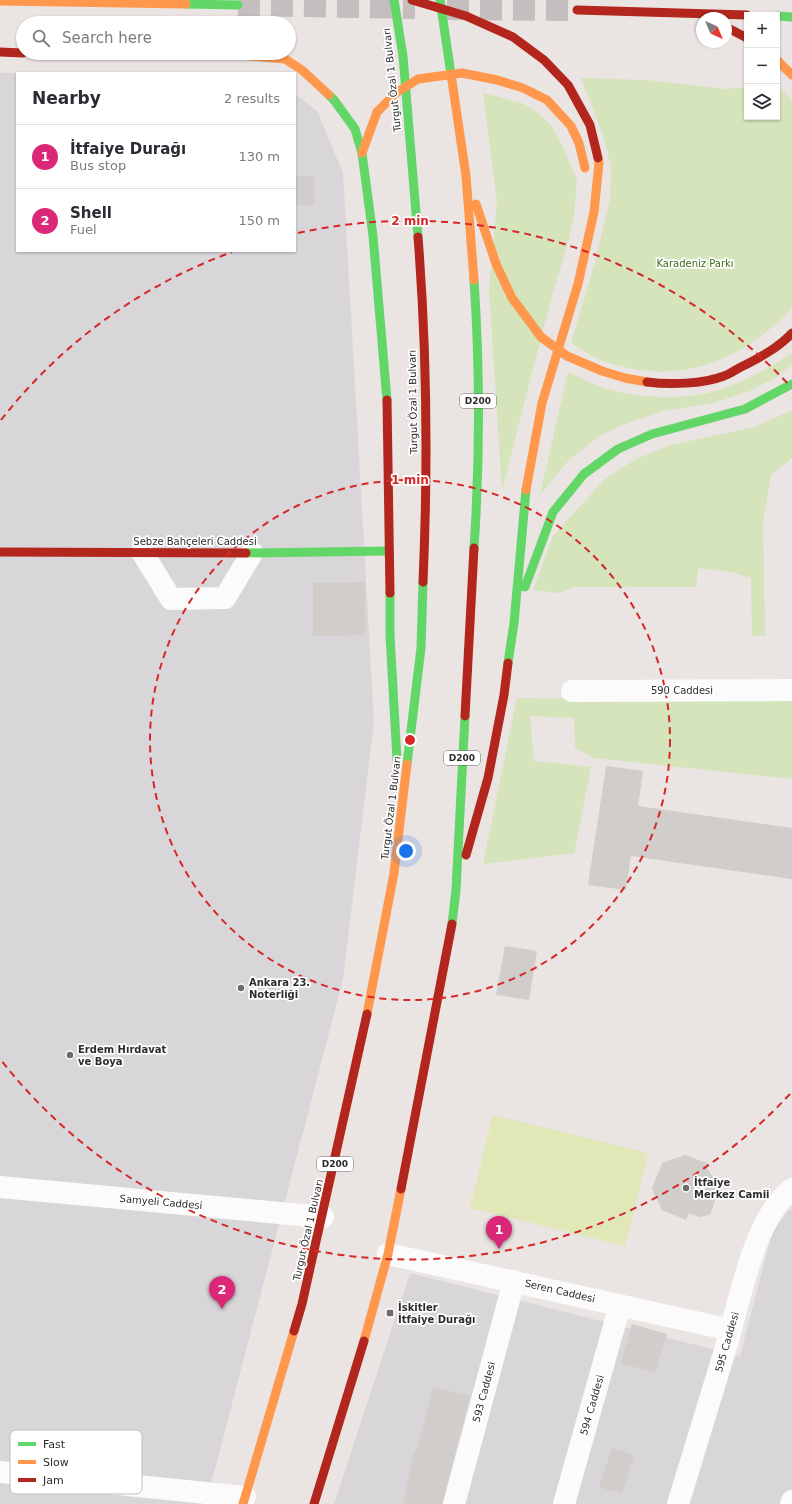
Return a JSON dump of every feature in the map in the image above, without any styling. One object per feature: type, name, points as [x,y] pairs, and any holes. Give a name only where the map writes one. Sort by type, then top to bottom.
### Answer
[{"type":"main road","points":[[412,0],[466,16],[513,37],[544,60],[568,85],[590,125],[599,163],[594,212],[578,284],[542,403],[524,498],[514,623],[504,695],[488,778],[456,890]]},
{"type":"main road","points":[[0,1],[238,5]]},
{"type":"main road","name":"Turgut Özal 1 Bulvarı","points":[[244,1501],[300,1311],[323,1217],[364,1032],[394,873],[421,648],[426,430],[422,290],[403,56],[394,1]]},
{"type":"main road","name":"D200","points":[[314,1504],[372,1314],[388,1254],[447,952],[456,890],[469,626],[478,492],[478,341],[466,176],[441,4]]},
{"type":"main road","points":[[686,22],[576,10],[744,15]]},
{"type":"main road","points":[[780,16],[792,17]]},
{"type":"main road","points":[[732,30],[744,36]]},
{"type":"main road","points":[[0,52],[16,53]]},
{"type":"main road","points":[[287,60],[302,70],[334,100],[355,129],[362,153],[374,244],[388,412],[390,635],[400,825]]},
{"type":"main road","points":[[780,63],[792,75]]},
{"type":"main road","points":[[362,153],[377,112],[396,93],[418,78],[462,73],[497,80],[523,88],[547,100],[566,121],[580,143],[594,212]]},
{"type":"main road","points":[[466,176],[496,264],[512,298],[541,336],[567,356],[602,371],[625,378],[662,384],[694,382],[724,376],[784,342],[792,333]]},
{"type":"main road","points":[[514,623],[537,552],[553,512],[584,474],[618,449],[652,434],[745,409],[792,384]]},
{"type":"main road","name":"Sebze Bahçeleri Caddesi","points":[[0,552],[389,552]]},
{"type":"street","points":[[142,552],[171,599],[225,598],[252,553]]},
{"type":"street","name":"590 Caddesi","points":[[572,691],[792,690]]},
{"type":"street","name":"Samyeli Caddesi","points":[[0,1187],[323,1217]]},
{"type":"street","name":"595 Caddesi","points":[[678,1504],[731,1330],[749,1264],[768,1220],[777,1205],[792,1190]]},
{"type":"street","name":"Seren Caddesi","points":[[388,1254],[731,1330]]},
{"type":"street","name":"593 Caddesi","points":[[454,1504],[514,1281]]},
{"type":"street","name":"594 Caddesi","points":[[564,1504],[620,1305]]},
{"type":"street","points":[[0,1472],[10,1473]]},
{"type":"street","points":[[142,1489],[244,1501]]},
{"type":"shaded area","points":[[0,73],[16,73],[16,252],[296,252],[296,95],[317,111],[343,173],[374,722],[343,979],[215,1469],[203,1504],[0,1504]]},
{"type":"shaded area","points":[[792,1209],[792,1504],[334,1504],[410,1273],[740,1356],[772,1233],[788,1211]]},
{"type":"green space","name":"Karadeniz Parkı","points":[[581,78],[646,80],[726,89],[744,87],[744,120],[780,120],[780,88],[781,89],[792,100],[792,308],[770,329],[744,348],[706,365],[687,369],[646,371],[625,367],[603,361],[571,343],[594,266],[610,200],[611,167],[604,138]]},
{"type":"green space","points":[[483,93],[522,103],[538,113],[551,125],[560,141],[577,180],[574,216],[567,246],[551,299],[502,490],[489,291],[497,202]]},
{"type":"green space","points":[[792,353],[792,365],[776,377],[750,391],[713,403],[663,411],[628,423],[601,435],[569,460],[540,495],[568,372],[604,388],[618,392],[648,396],[678,397],[708,393],[731,386],[758,373]]},
{"type":"green space","points":[[792,410],[792,458],[771,475],[763,524],[765,636],[752,636],[751,578],[731,572],[698,568],[696,587],[575,587],[559,593],[533,590],[553,536],[605,479],[636,459],[671,445],[755,427]]},
{"type":"green space","points":[[517,698],[792,701],[792,779],[594,758],[575,748],[574,718],[530,716],[534,761],[591,767],[574,853],[483,864]]},
{"type":"green space","points":[[493,1115],[648,1153],[625,1246],[470,1208]]},
{"type":"building","points":[[296,176],[314,176],[314,205],[296,205]]},
{"type":"building","points":[[365,582],[365,635],[313,636],[313,583]]},
{"type":"building","points":[[606,766],[643,771],[638,806],[792,828],[792,879],[631,856],[626,890],[588,885]]},
{"type":"building","points":[[505,946],[537,951],[529,1000],[496,995]]},
{"type":"building","name":"İtfaiye Merkez Camii","points":[[685,1155],[709,1164],[707,1168],[720,1187],[710,1215],[699,1217],[689,1213],[686,1220],[662,1210],[652,1189],[662,1163]]},
{"type":"building","points":[[632,1324],[667,1334],[655,1373],[621,1363]]},
{"type":"building","points":[[433,1387],[470,1396],[442,1504],[403,1504],[414,1452],[416,1453]]},
{"type":"building","points":[[612,1448],[634,1455],[622,1494],[599,1487]]},
{"type":"tunnel","points":[[238,5],[415,8]]},
{"type":"tunnel","points":[[447,9],[577,10]]},
{"type":"traffic: fast","points":[[394,0],[403,56],[418,237]]},
{"type":"traffic: fast","points":[[440,0],[451,74]]},
{"type":"traffic: fast","points":[[186,4],[238,5]]},
{"type":"traffic: fast","points":[[780,16],[792,17]]},
{"type":"traffic: fast","points":[[329,95],[355,129],[362,153],[373,236],[387,400]]},
{"type":"traffic: fast","points":[[474,280],[478,414],[474,548]]},
{"type":"traffic: fast","points":[[525,587],[553,512],[584,474],[618,449],[652,434],[745,409],[792,384]]},
{"type":"traffic: fast","points":[[508,663],[514,623],[526,490]]},
{"type":"traffic: fast","points":[[246,553],[389,551]]},
{"type":"traffic: fast","points":[[407,764],[421,648],[423,582]]},
{"type":"traffic: fast","points":[[390,593],[390,635],[397,760]]},
{"type":"traffic: fast","points":[[452,924],[456,890],[465,716]]},
{"type":"traffic: slow","points":[[0,1],[186,4]]},
{"type":"traffic: slow","points":[[287,60],[302,70],[329,95]]},
{"type":"traffic: slow","points":[[780,63],[792,75]]},
{"type":"traffic: slow","points":[[362,153],[377,112],[396,93],[418,79],[462,73],[497,80],[523,88],[547,100],[571,126],[579,143],[585,168]]},
{"type":"traffic: slow","points":[[451,74],[466,176],[474,280]]},
{"type":"traffic: slow","points":[[526,490],[542,403],[578,284],[594,212],[599,163],[598,158]]},
{"type":"traffic: slow","points":[[476,204],[496,264],[512,298],[541,337],[567,356],[602,371],[625,378],[647,382]]},
{"type":"traffic: slow","points":[[367,1014],[394,873],[407,764]]},
{"type":"traffic: slow","points":[[364,1341],[388,1254],[401,1189]]},
{"type":"traffic: slow","points":[[243,1504],[294,1331]]},
{"type":"traffic: jam","points":[[412,0],[466,16],[513,37],[544,60],[568,85],[590,125],[598,158]]},
{"type":"traffic: jam","points":[[577,10],[744,15]]},
{"type":"traffic: jam","points":[[732,30],[744,36]]},
{"type":"traffic: jam","points":[[0,52],[16,53]]},
{"type":"traffic: jam","points":[[418,237],[426,409],[426,496],[423,582]]},
{"type":"traffic: jam","points":[[647,382],[686,383],[716,379],[768,352],[792,333]]},
{"type":"traffic: jam","points":[[387,400],[390,593]]},
{"type":"traffic: jam","points":[[465,716],[474,548]]},
{"type":"traffic: jam","points":[[0,552],[246,553]]},
{"type":"traffic: jam","points":[[466,855],[488,778],[504,695],[508,663]]},
{"type":"traffic: jam","points":[[401,1189],[452,924]]},
{"type":"traffic: jam","points":[[294,1331],[302,1304],[367,1014]]},
{"type":"traffic: jam","points":[[314,1504],[364,1341]]},
{"type":"place","name":"Ankara 23. Noterliği","points":[[241,988]]},
{"type":"place","name":"Erdem Hırdavat ve Boya","points":[[70,1055]]},
{"type":"place","name":"İtfaiye Merkez Camii","points":[[686,1188]]},
{"type":"place","name":"İtfaiye Durağı","points":[[499,1249]]},
{"type":"place","name":"Shell","points":[[222,1309]]},
{"type":"place","name":"İskitler İtfaiye Durağı","points":[[390,1313]]}]
